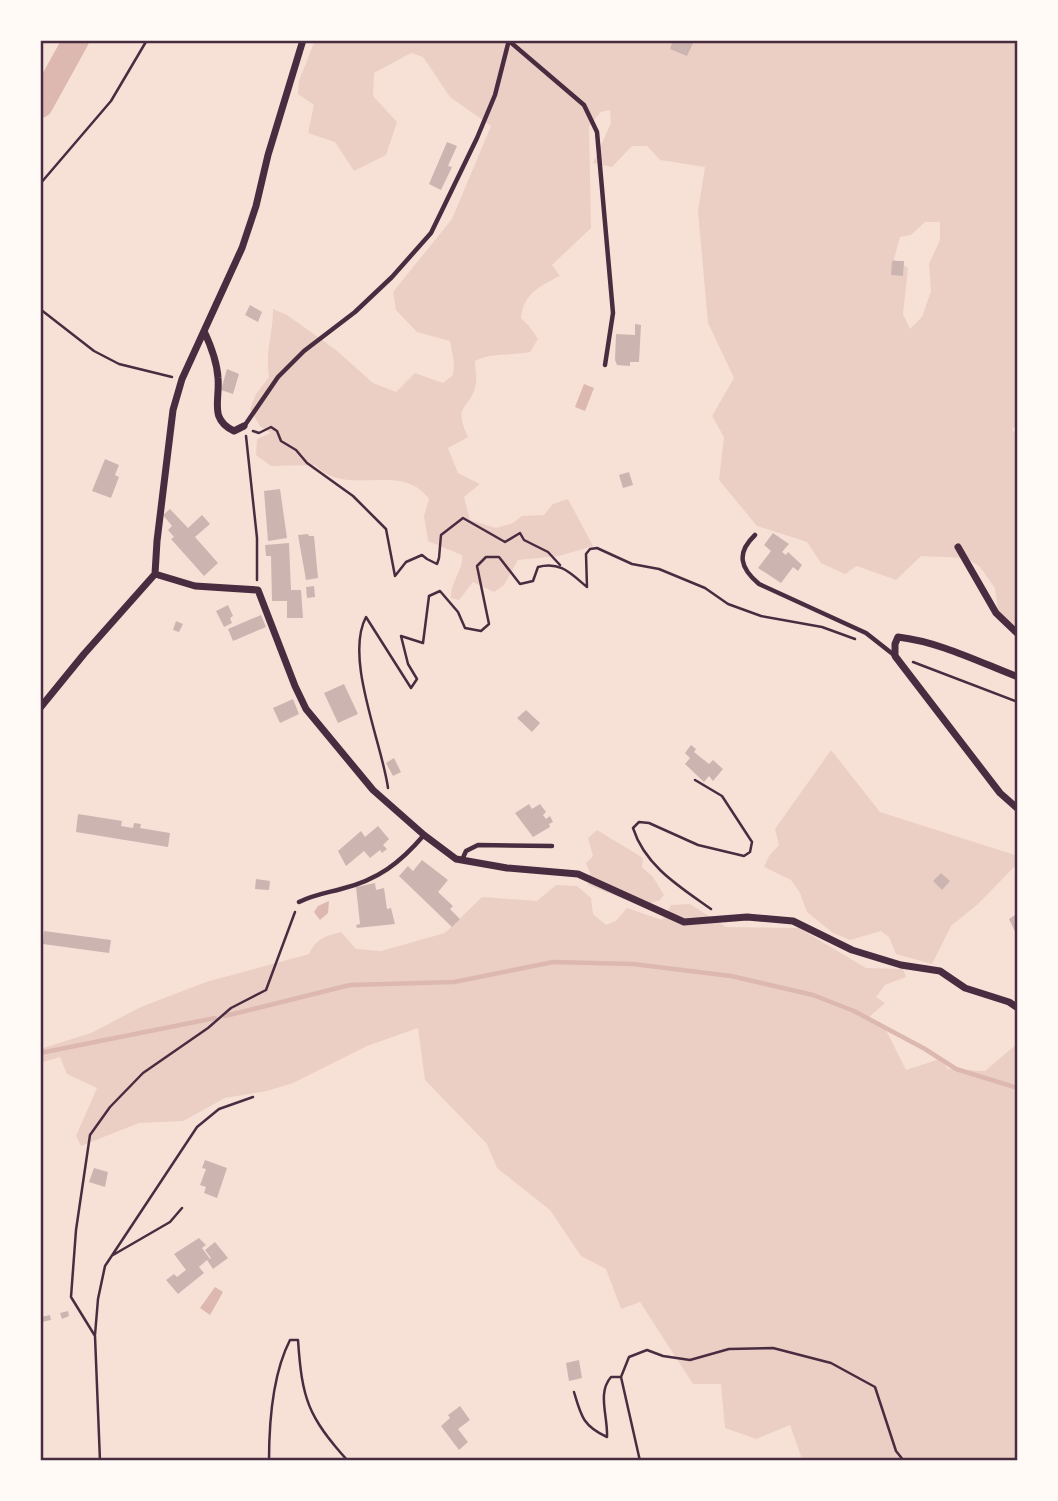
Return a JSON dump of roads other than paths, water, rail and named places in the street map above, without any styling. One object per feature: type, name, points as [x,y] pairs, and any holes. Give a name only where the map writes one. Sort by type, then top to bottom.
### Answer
[{"type":"street","points":[[40,708],[155,574],[173,410],[182,379],[242,248],[303,40]]},
{"type":"street","points":[[204,331],[214,354],[218,379],[218,414],[223,425],[234,431],[244,426]]},
{"type":"street","points":[[958,547],[979,579],[996,613],[1018,635]]},
{"type":"street","points":[[155,574],[195,586],[258,590],[306,709],[384,800],[456,859],[507,868],[579,874],[684,922],[747,917],[793,921],[852,950],[901,965],[940,971],[965,988],[1009,1002],[1018,1008]]},
{"type":"street","points":[[1018,677],[913,639],[898,637],[895,643],[895,656],[1000,793],[1018,809]]},
{"type":"lane","points":[[244,426],[278,377],[304,351],[355,312],[392,277],[431,233],[495,95],[509,41],[584,105],[597,132],[613,313],[606,365]]},
{"type":"lane","points":[[755,534],[746,543],[743,555],[746,572],[759,584],[866,634],[895,656]]},
{"type":"lane","points":[[299,902],[316,893],[340,890],[382,875],[424,835]]},
{"type":"lane","points":[[462,860],[466,851],[478,845],[552,846]]},
{"type":"waterway","points":[[40,105],[76,40]]},
{"type":"waterway","points":[[225,1016],[350,985],[454,982],[553,962],[633,964],[731,976],[813,995],[854,1011],[956,1069],[1018,1088]]},
{"type":"waterway","points":[[40,1053],[215,1018]]}]
